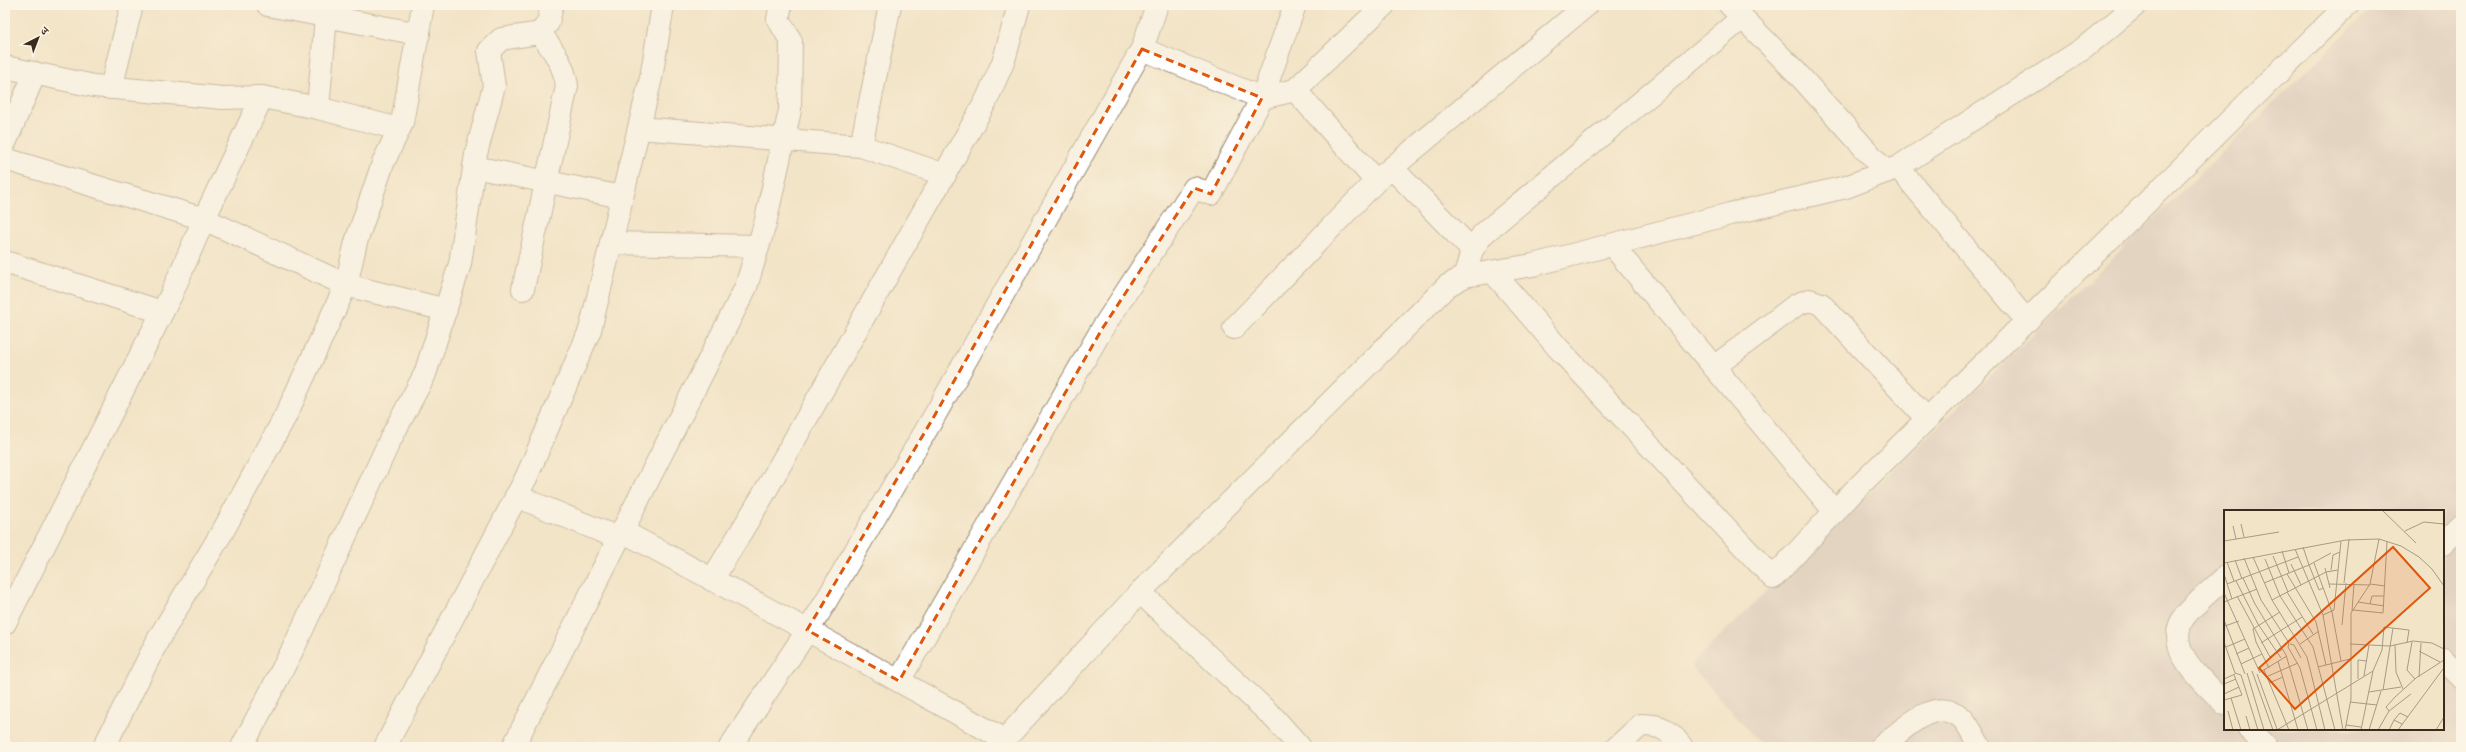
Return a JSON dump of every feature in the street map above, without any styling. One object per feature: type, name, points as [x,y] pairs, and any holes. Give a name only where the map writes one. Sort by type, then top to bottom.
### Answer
[{"type":"street","points":[[111,88],[132,5]]},
{"type":"street","points":[[268,5],[327,11],[419,34]]},
{"type":"street","points":[[104,747],[159,638],[224,529],[286,415],[346,285],[356,242],[384,163],[399,129],[419,34],[423,5]]},
{"type":"street","points":[[242,747],[294,647],[391,438],[425,374],[460,264],[474,167],[494,86],[489,51],[501,39],[540,33],[548,23],[552,5]]},
{"type":"street","points":[[385,747],[516,496],[590,330],[651,78],[663,5]]},
{"type":"street","points":[[513,747],[746,287],[758,246],[790,110],[791,41],[778,19],[781,5]]},
{"type":"street","points":[[861,146],[890,5]]},
{"type":"street","points":[[712,580],[945,175],[989,94],[1004,60],[1019,5]]},
{"type":"street","points":[[730,747],[807,630],[932,420],[1142,49],[1157,5]]},
{"type":"street","points":[[899,681],[1102,329],[1194,188],[1211,194],[1262,98],[1295,5]]},
{"type":"street","points":[[1142,49],[1262,98],[1295,90],[1384,5]]},
{"type":"street","points":[[1234,328],[1384,174],[1587,5]]},
{"type":"street","points":[[516,496],[620,535],[712,580],[899,681],[1002,744],[1140,592],[1447,286],[1465,276],[1533,265],[1730,214],[1846,188],[1892,169],[2083,48],[2136,5]]},
{"type":"street","points":[[1493,272],[1559,349],[1773,578],[1835,512],[1927,419],[2347,5]]},
{"type":"street","points":[[318,108],[327,11]]},
{"type":"street","points":[[1465,276],[1472,250],[1483,234],[1736,11],[1892,169],[2027,321]]},
{"type":"street","points":[[523,289],[545,181],[567,86],[565,72],[557,55],[540,33]]},
{"type":"street","points":[[5,67],[111,88],[223,98],[262,97],[318,108],[399,129]]},
{"type":"street","points":[[5,143],[35,73]]},
{"type":"street","points":[[1295,90],[1384,174],[1472,250]]},
{"type":"street","points":[[5,623],[162,312],[262,97]]},
{"type":"street","points":[[639,128],[861,146],[945,175]]},
{"type":"street","points":[[5,159],[204,219],[346,285],[446,310]]},
{"type":"street","points":[[474,167],[622,197]]},
{"type":"street","points":[[611,243],[758,246]]},
{"type":"street","points":[[1612,244],[1835,512]]},
{"type":"street","points":[[5,262],[162,312]]},
{"type":"street","points":[[1714,367],[1796,305],[1809,300],[1821,304],[1927,419]]},
{"type":"street","points":[[2444,543],[2461,526]]},
{"type":"street","points":[[2224,578],[2184,616],[2177,636],[2185,662],[2224,703]]},
{"type":"street","points":[[1140,592],[1275,720],[1300,747]]},
{"type":"street","points":[[2444,661],[2461,678]]},
{"type":"street","points":[[1881,747],[1928,712],[1946,709],[1963,719],[1980,747]]},
{"type":"street","points":[[1617,747],[1641,725],[1658,725],[1674,738],[1682,747]]},
{"type":"street","points":[[2250,730],[2266,747]]},
{"type":"highlighted area","points":[[1142,49],[1262,98],[1211,194],[1194,188],[1102,329],[899,681],[807,630],[932,420]]},
{"type":"shaded area","points":[[2375,5],[2461,5],[2461,747],[1763,747],[1690,665]]}]
